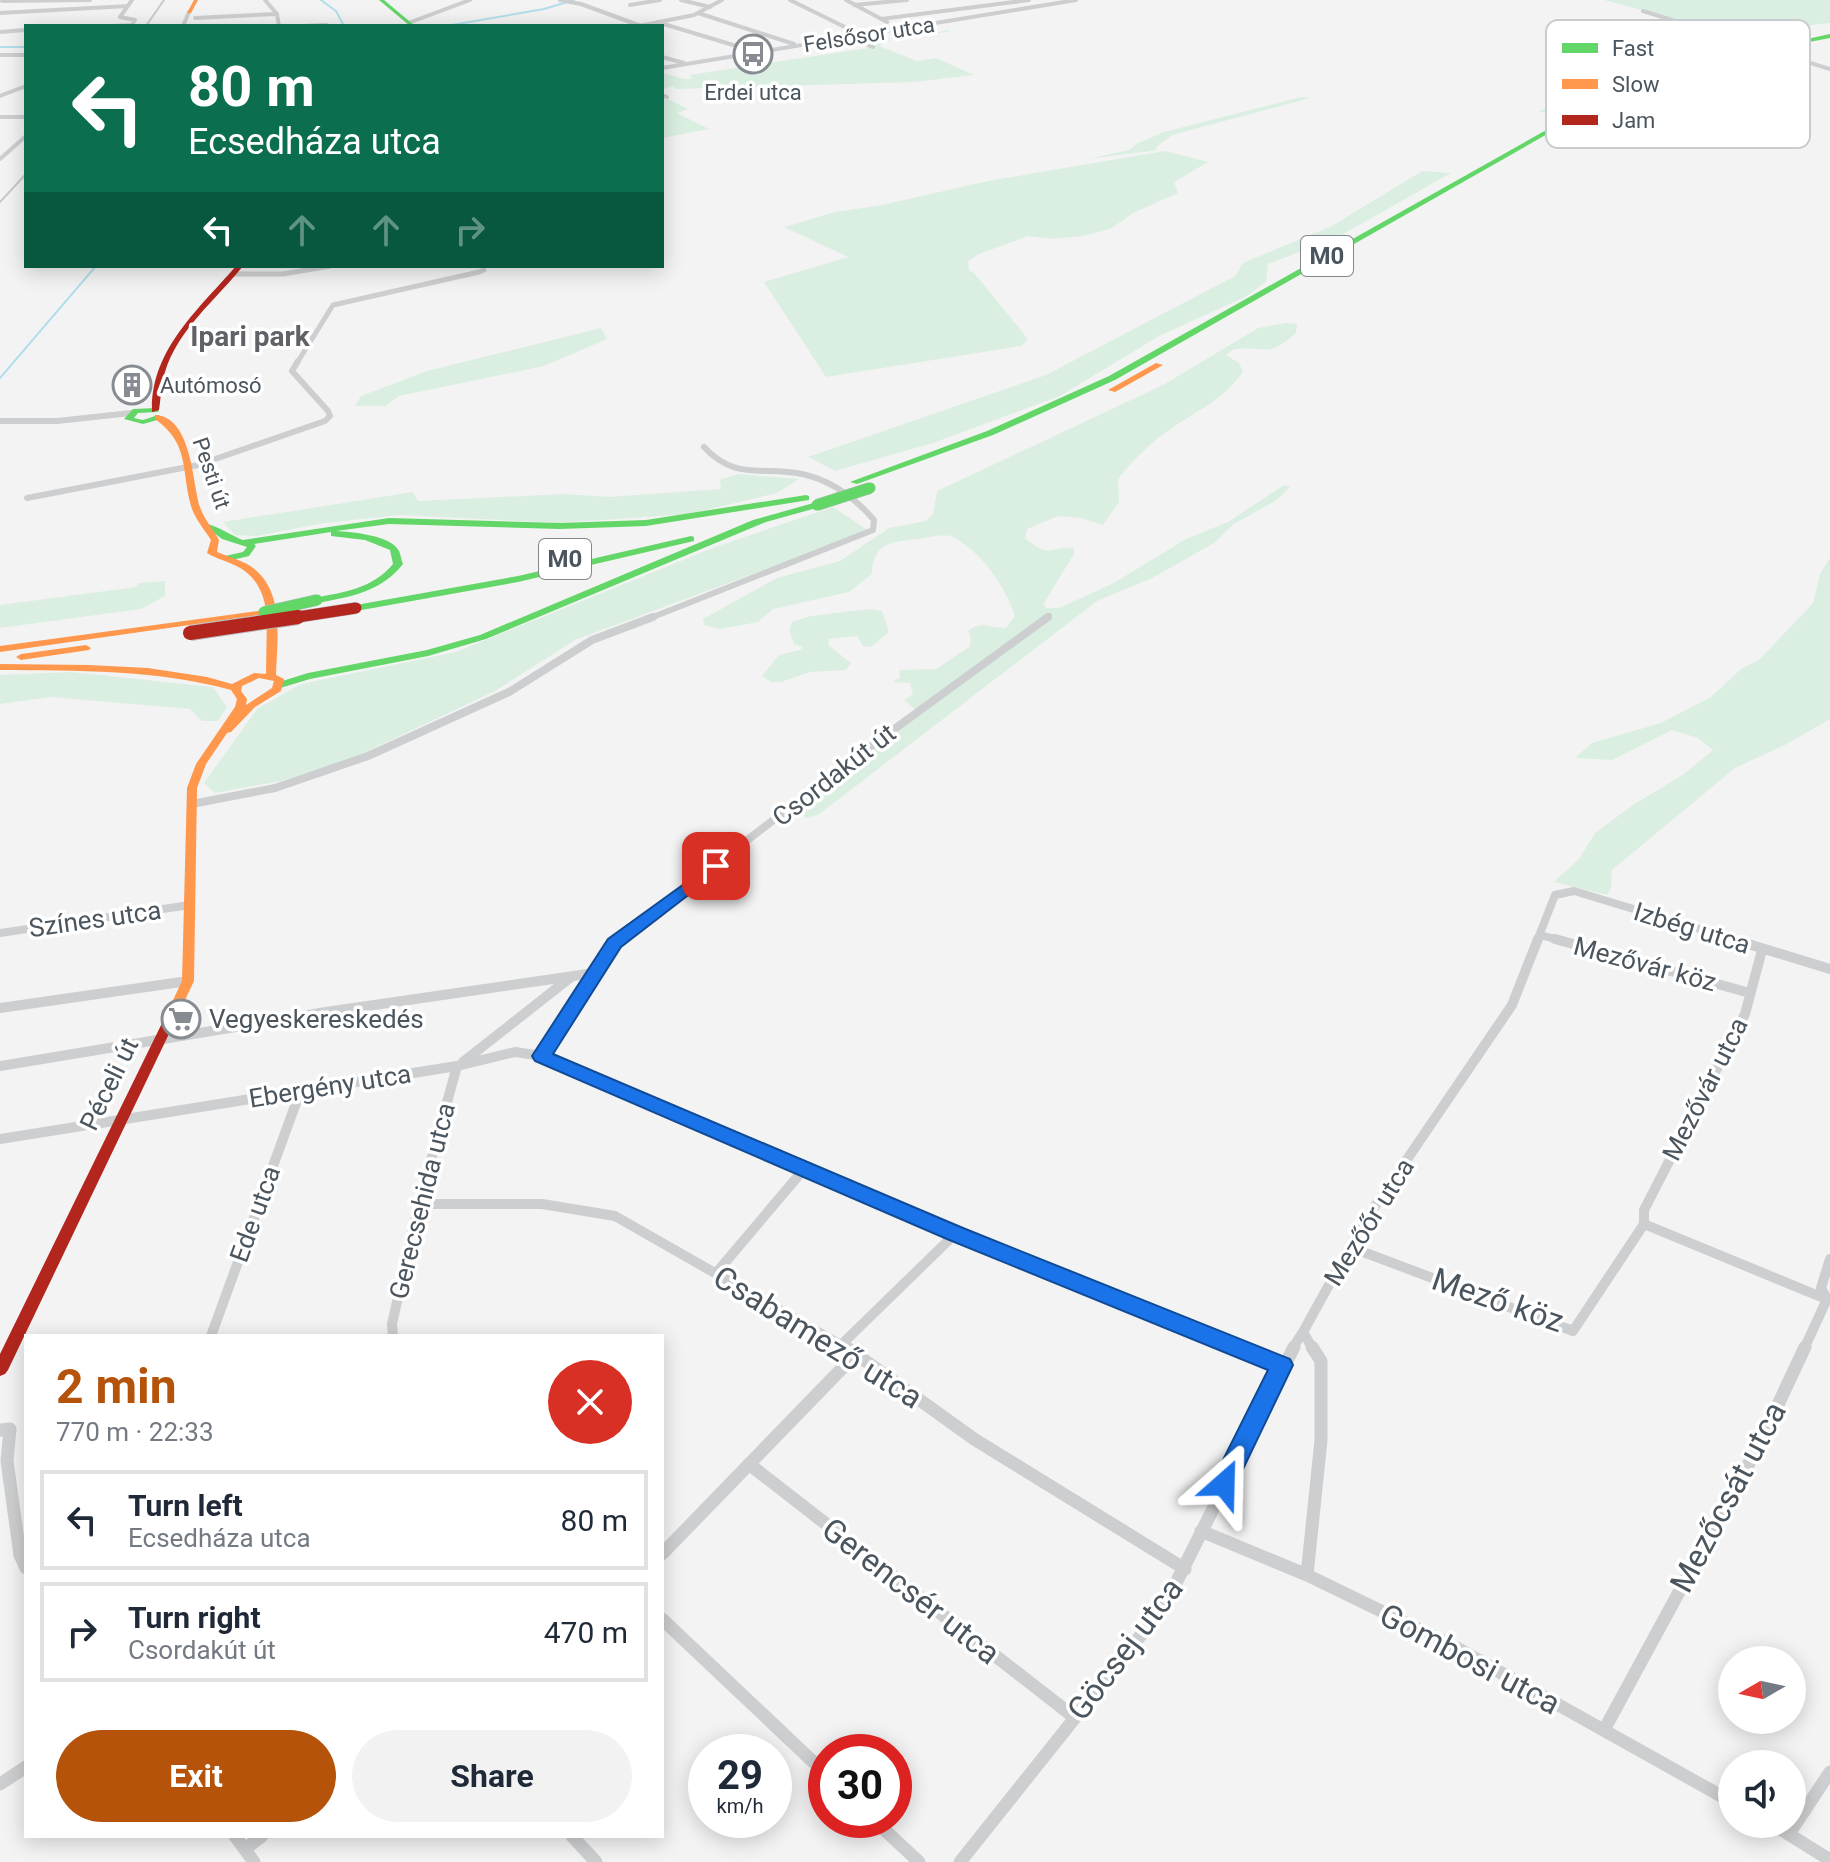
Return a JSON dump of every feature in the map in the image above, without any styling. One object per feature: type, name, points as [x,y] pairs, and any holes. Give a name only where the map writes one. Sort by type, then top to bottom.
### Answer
[{"type":"main road","points":[[381,0],[412,24]]},
{"type":"main road","name":"M0","points":[[1810,42],[1830,38]]},
{"type":"main road","name":"M0","points":[[0,649],[188,628],[264,612],[356,603],[592,553],[811,501],[995,443],[1136,378],[1546,142]]},
{"type":"main road","points":[[146,412],[167,358],[237,270]]},
{"type":"main road","name":"Pesti út","points":[[146,412],[176,435],[190,467],[193,498],[220,552]]},
{"type":"main road","points":[[220,552],[326,527],[389,521],[560,526],[646,523],[811,501]]},
{"type":"main road","name":"M0","points":[[0,661],[188,628],[567,569],[763,520],[811,501]]},
{"type":"main road","points":[[0,667],[100,668],[210,680],[238,691],[272,685],[428,653],[483,637],[763,520]]},
{"type":"main road","points":[[206,524],[246,546],[343,534],[375,539],[390,545],[397,554],[395,569],[376,584],[264,612]]},
{"type":"main road","points":[[227,730],[272,685],[273,643],[268,598],[252,572],[246,546]]},
{"type":"main road","points":[[220,552],[252,572]]},
{"type":"main road","points":[[238,691],[262,666],[273,643]]},
{"type":"main road","points":[[251,677],[272,685]]},
{"type":"main road","points":[[227,730],[242,703],[238,691]]},
{"type":"main road","name":"Péceli út","points":[[0,1370],[118,1120],[188,981],[192,804],[196,774],[227,730]]},
{"type":"street","points":[[2,0],[90,0]]},
{"type":"street","points":[[132,0],[120,17],[135,20],[133,24]]},
{"type":"street","points":[[265,0],[277,14],[279,24]]},
{"type":"street","points":[[412,24],[470,0]]},
{"type":"street","points":[[630,5],[660,0]]},
{"type":"street","points":[[681,0],[710,7]]},
{"type":"street","points":[[648,24],[698,13],[722,0]]},
{"type":"street","points":[[790,0],[861,35]]},
{"type":"street","points":[[846,0],[901,29]]},
{"type":"street","points":[[854,5],[907,0]]},
{"type":"street","points":[[881,19],[1029,0]]},
{"type":"street","name":"Felsősor utca","points":[[664,68],[1076,0]]},
{"type":"street","points":[[564,1],[581,4],[635,24]]},
{"type":"street","points":[[1050,4],[1068,11]]},
{"type":"street","points":[[0,13],[128,6]]},
{"type":"street","points":[[1643,11],[1672,20]]},
{"type":"street","points":[[698,13],[797,46]]},
{"type":"street","points":[[191,14],[220,17],[277,14]]},
{"type":"street","points":[[219,24],[220,17]]},
{"type":"street","points":[[657,22],[664,24]]},
{"type":"street","points":[[664,24],[757,52]]},
{"type":"street","points":[[0,32],[24,30]]},
{"type":"street","points":[[848,37],[873,47]]},
{"type":"street","points":[[0,55],[24,55]]},
{"type":"street","points":[[0,62],[8,55]]},
{"type":"street","points":[[664,58],[687,64]]},
{"type":"street","points":[[1810,63],[1830,69]]},
{"type":"street","points":[[0,96],[24,87]]},
{"type":"street","points":[[0,117],[24,117]]},
{"type":"street","points":[[0,159],[24,138]]},
{"type":"street","points":[[295,273],[299,268]]},
{"type":"street","points":[[237,270],[295,273],[320,268]]},
{"type":"street","points":[[27,498],[190,467],[327,419],[328,411],[292,371],[333,305],[479,272],[484,268]]},
{"type":"street","points":[[0,421],[88,419],[146,412]]},
{"type":"street","points":[[192,804],[275,788],[368,756],[509,692],[592,640],[849,542],[873,530],[874,520],[865,507],[822,481],[799,474],[733,469],[714,460],[704,447]]},
{"type":"street","name":"Csordakút út","points":[[542,1056],[614,943],[731,856],[876,741],[1049,616]]},
{"type":"street","name":"Izbég utca","points":[[1555,895],[1574,891],[1830,969]]},
{"type":"street","name":"Mezőőr utca","points":[[1303,1332],[1350,1247],[1512,1005],[1555,895]]},
{"type":"street","name":"Színes utca","points":[[0,933],[190,905]]},
{"type":"street","name":"Mezővár köz","points":[[1540,935],[1750,993]]},
{"type":"street","name":"Mezővár utca","points":[[1644,1224],[1644,1210],[1745,1014],[1762,950]]},
{"type":"street","points":[[0,1066],[326,1012],[594,973]]},
{"type":"street","points":[[457,1066],[572,977]]},
{"type":"street","points":[[0,1008],[188,981]]},
{"type":"street","name":"Ebergény utca","points":[[0,1139],[457,1066],[515,1052],[542,1056]]},
{"type":"street","points":[[542,1056],[955,1234],[1282,1365]]},
{"type":"street","name":"Gerecsehida utca","points":[[393,1334],[392,1324],[419,1204],[457,1066]]},
{"type":"street","name":"Ede utca","points":[[212,1334],[300,1092]]},
{"type":"street","points":[[717,1272],[805,1168]]},
{"type":"street","name":"Csabamező utca","points":[[419,1204],[580,1205],[615,1216],[842,1344],[974,1439],[1185,1569]]},
{"type":"street","points":[[1644,1224],[1829,1300]]},
{"type":"street","name":"Mező köz","points":[[1350,1247],[1573,1331],[1644,1224]]},
{"type":"street","points":[[842,1344],[955,1234]]},
{"type":"street","name":"Mezőcsát utca","points":[[1604,1730],[1760,1443],[1829,1300],[1821,1288],[1830,1259]]},
{"type":"street","points":[[1303,1332],[1321,1361],[1321,1440],[1307,1575]]},
{"type":"street","name":"Göcsej utca","points":[[960,1862],[1165,1605],[1282,1365],[1303,1332]]},
{"type":"street","points":[[664,1552],[855,1355]]},
{"type":"street","points":[[0,1430],[10,1429],[7,1461],[20,1555],[24,1564]]},
{"type":"street","name":"Gerencsér utca","points":[[749,1464],[1074,1717]]},
{"type":"street","name":"Gombosi utca","points":[[1201,1531],[1307,1575],[1455,1647],[1718,1794]]},
{"type":"street","points":[[664,1621],[808,1757]]},
{"type":"street","points":[[0,1784],[24,1768]]},
{"type":"street","points":[[1806,1808],[1830,1772]]},
{"type":"street","points":[[236,1838],[250,1856],[261,1838]]},
{"type":"street","points":[[574,1838],[596,1862]]},
{"type":"street","points":[[893,1838],[919,1862]]},
{"type":"street","points":[[1795,1838],[1830,1860]]},
{"type":"green space","points":[[1604,0],[1830,0],[1830,23],[1810,25],[1810,20],[1680,20]]},
{"type":"green space","points":[[949,30],[952,31],[888,41],[879,46],[917,61],[936,58],[974,75],[914,82],[676,89],[673,86],[664,89],[664,74],[693,78],[689,75],[869,48],[863,45]]},
{"type":"green space","points":[[664,97],[688,109],[677,113],[709,129],[664,138]]},
{"type":"green space","points":[[1301,97],[1310,98],[1172,135],[1155,148],[1158,150],[1087,159],[1130,150],[1136,144],[1164,132]]},
{"type":"green space","points":[[1165,151],[1208,162],[1174,182],[1178,193],[1133,213],[1112,228],[1083,236],[1053,239],[1028,236],[968,261],[969,270],[1028,339],[1021,346],[826,377],[764,282],[848,257],[784,227],[835,212],[882,205],[988,181]]},
{"type":"green space","points":[[1422,171],[1451,173],[1338,237],[1268,264],[1266,282],[1245,297],[1159,336],[1060,396],[933,443],[835,471],[808,457],[1046,375],[1235,276],[1243,263],[1332,226]]},
{"type":"green space","points":[[1297,324],[1296,333],[1278,346],[1266,350],[1234,349],[1226,355],[1239,363],[1243,372],[1218,398],[1162,435],[1129,465],[1118,479],[1119,502],[1103,525],[1081,518],[1058,516],[1027,529],[1025,538],[1040,549],[1074,548],[1074,554],[1044,603],[1046,608],[1059,608],[1112,584],[1186,539],[1228,522],[1284,485],[1290,487],[1277,500],[1234,524],[1214,543],[1152,578],[1097,601],[818,815],[807,818],[802,815],[803,804],[810,796],[917,711],[904,700],[913,694],[910,683],[892,682],[900,678],[899,670],[936,669],[969,647],[971,639],[968,631],[973,628],[982,625],[1006,628],[1015,616],[1005,593],[975,553],[955,538],[941,535],[886,546],[876,555],[872,574],[849,592],[773,609],[758,622],[720,629],[704,625],[703,619],[777,578],[840,561],[889,528],[926,521],[933,514],[937,491],[1163,385],[1258,328]]},
{"type":"green space","points":[[601,328],[607,339],[544,366],[399,396],[386,406],[355,406],[361,396],[427,371]]},
{"type":"green space","points":[[737,474],[799,479],[777,493],[690,514],[558,523],[401,515],[324,523],[257,536],[235,535],[223,522],[413,492],[418,501],[564,494],[609,497],[721,489],[720,480]]},
{"type":"green space","points":[[833,507],[866,529],[852,537],[575,640],[495,691],[353,758],[281,781],[215,793],[204,783],[257,709],[301,684],[456,652],[715,547]]},
{"type":"green space","points":[[1830,558],[1830,719],[1785,745],[1735,768],[1612,870],[1611,888],[1607,895],[1554,882],[1579,859],[1595,833],[1684,774],[1713,750],[1698,738],[1672,730],[1612,760],[1575,758],[1592,743],[1661,723],[1711,697],[1741,669],[1759,660],[1813,603],[1820,574]]},
{"type":"green space","points":[[165,581],[165,596],[141,609],[0,628],[0,605]]},
{"type":"green space","points":[[869,609],[882,611],[889,632],[871,647],[863,646],[857,636],[829,639],[828,645],[851,663],[846,670],[810,672],[781,682],[771,682],[762,676],[779,655],[803,647],[794,644],[789,630],[792,622],[811,616]]},
{"type":"green space","points":[[71,672],[213,687],[227,707],[218,721],[202,721],[190,709],[51,697],[0,704],[0,675]]},
{"type":"waterway","points":[[321,0],[336,11],[343,24]]},
{"type":"waterway","points":[[458,24],[544,9],[574,0]]},
{"type":"waterway","points":[[0,47],[24,47]]},
{"type":"waterway","points":[[0,378],[94,268]]},
{"type":"railway","points":[[147,24],[164,0]]},
{"type":"railway","points":[[0,202],[24,176]]},
{"type":"traffic: fast","points":[[381,0],[411,24]]},
{"type":"traffic: fast","points":[[1810,40],[1830,36]]},
{"type":"traffic: fast","points":[[854,482],[990,433],[1112,378],[1546,133]]},
{"type":"traffic: fast","points":[[155,410],[136,411],[128,419],[143,422],[158,417]]},
{"type":"traffic: fast","points":[[817,505],[870,488]]},
{"type":"traffic: fast","points":[[246,542],[389,521],[560,526],[646,523],[806,498]]},
{"type":"traffic: fast","points":[[756,522],[817,505]]},
{"type":"traffic: fast","points":[[280,685],[308,676],[428,653],[483,637],[763,520]]},
{"type":"traffic: fast","points":[[209,526],[225,537],[252,546],[246,554],[228,558]]},
{"type":"traffic: fast","points":[[317,600],[351,594],[372,586],[398,564],[394,549],[380,542],[334,534]]},
{"type":"traffic: fast","points":[[356,608],[518,579],[691,539]]},
{"type":"traffic: fast","points":[[264,612],[317,600]]},
{"type":"traffic: slow","points":[[189,12],[196,0]]},
{"type":"traffic: slow","points":[[1112,390],[1159,365]]},
{"type":"traffic: slow","points":[[158,417],[178,435],[183,446],[196,507],[215,540],[212,553],[247,568],[266,590],[273,633],[271,676]]},
{"type":"traffic: slow","points":[[0,649],[264,612]]},
{"type":"traffic: slow","points":[[21,657],[86,648]]},
{"type":"traffic: slow","points":[[0,667],[148,671],[207,680],[235,688]]},
{"type":"traffic: slow","points":[[172,1015],[188,981],[192,788],[201,764],[240,707],[242,699],[236,691],[237,684],[258,675],[279,679],[277,689],[251,705],[227,730]]},
{"type":"traffic: jam","points":[[155,410],[161,372],[175,343],[238,268]]},
{"type":"traffic: jam","points":[[190,633],[356,608]]},
{"type":"traffic: jam","points":[[0,1370],[172,1015]]},
{"type":"place","name":"Erdei utca","points":[[753,54]]},
{"type":"place","name":"Autómosó","points":[[132,385]]},
{"type":"place","name":"Vegyeskereskedés","points":[[181,1019]]},
{"type":"district","name":"Ipari park","points":[[250,336]]},
{"type":"route","points":[[716,866],[614,943],[542,1056],[955,1234],[1282,1365],[1224,1484]]}]
